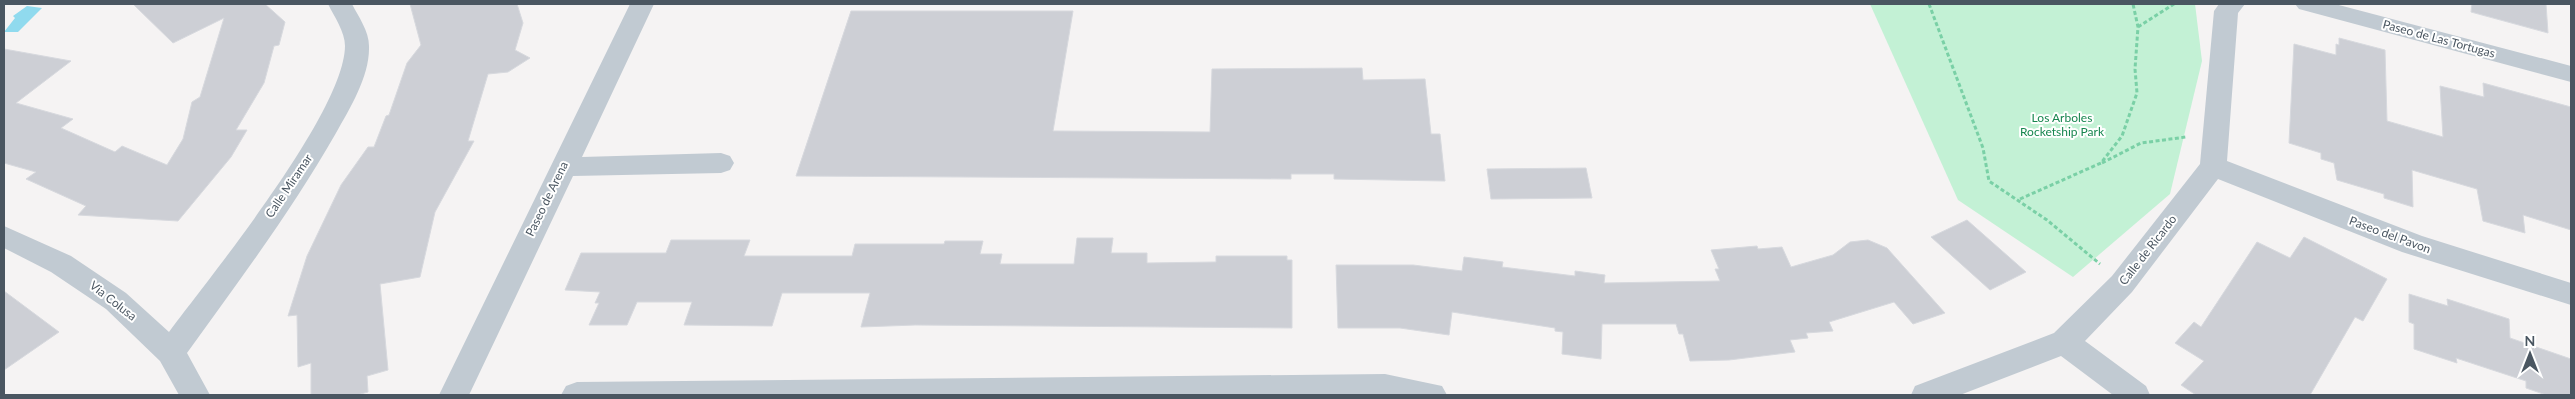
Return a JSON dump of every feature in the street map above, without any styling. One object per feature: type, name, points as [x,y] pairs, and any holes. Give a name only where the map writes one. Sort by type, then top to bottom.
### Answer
[{"type":"street","name":"Calle Miramar","points":[[171,352],[298,176],[350,83],[358,47],[340,4]]},
{"type":"street","name":"Paseo de Arena","points":[[454,395],[642,4]]},
{"type":"street","points":[[2213,166],[2226,11],[2233,4]]},
{"type":"street","name":"Paseo de Las Tortugas","points":[[2307,4],[2571,74]]},
{"type":"street","points":[[563,167],[721,163]]},
{"type":"street","name":"Calle de Ricardo","points":[[1926,395],[2064,342],[2122,284],[2213,166]]},
{"type":"street","name":"Paseo del Pavon","points":[[2213,166],[2412,244],[2571,294]]},
{"type":"street","name":"Via Colusa","points":[[4,236],[61,264],[116,301],[171,352],[195,395]]},
{"type":"street","points":[[2064,342],[2135,395]]},
{"type":"street","points":[[577,395],[1385,387],[1431,395]]},
{"type":"path","points":[[1929,4],[1983,148],[1989,181],[2020,199],[2063,231],[2122,284]]},
{"type":"path","points":[[2102,163],[2122,136],[2137,93],[2135,69],[2138,26],[2133,4]]},
{"type":"path","points":[[2138,26],[2174,4]]},
{"type":"path","points":[[2020,199],[2102,163],[2141,143],[2184,137],[2215,137]]},
{"type":"green space","name":"Los Arboles Rocketship Park","points":[[1870,4],[2195,4],[2202,61],[2170,194],[2073,277],[1958,200]]},
{"type":"water","points":[[27,6],[42,8],[18,32],[4,32],[15,18],[13,16]]},
{"type":"building","points":[[133,4],[265,4],[285,22],[279,45],[274,46],[264,83],[236,130],[247,130],[231,157],[178,221],[78,215],[86,206],[26,179],[36,172],[4,163],[4,49],[71,61],[16,103],[73,119],[61,128],[115,152],[122,146],[167,165],[183,139],[192,102],[200,97],[224,18],[173,43]]},
{"type":"building","points":[[410,4],[517,4],[523,23],[515,50],[530,58],[508,72],[488,74],[468,141],[474,141],[435,212],[420,277],[380,284],[388,370],[367,376],[368,392],[357,395],[311,395],[311,363],[298,367],[297,315],[288,316],[307,256],[341,185],[368,147],[374,147],[386,116],[389,115],[407,63],[421,45]]},
{"type":"building","points":[[2472,4],[2546,4],[2548,33],[2471,12]]},
{"type":"building","points":[[851,11],[1073,11],[1053,131],[1210,132],[1212,69],[1362,68],[1363,80],[1425,79],[1431,134],[1440,134],[1445,181],[1334,179],[1334,174],[1291,174],[1291,179],[796,176]]},
{"type":"building","points":[[2339,38],[2385,50],[2387,121],[2443,137],[2440,86],[2484,97],[2483,83],[2571,107],[2571,230],[2523,215],[2525,233],[2483,221],[2477,189],[2412,170],[2413,207],[2384,198],[2384,194],[2337,180],[2334,163],[2321,159],[2321,153],[2289,143],[2294,44],[2336,55],[2336,44],[2339,45]]},
{"type":"building","points":[[1586,168],[1592,198],[1491,199],[1487,169]]},
{"type":"building","points":[[1967,220],[2026,272],[1990,290],[1931,237]]},
{"type":"building","points":[[2304,237],[2387,279],[2363,321],[2355,317],[2310,395],[2196,395],[2181,385],[2204,361],[2175,343],[2194,322],[2201,327],[2257,242],[2290,258]]},
{"type":"building","points":[[1077,238],[1113,238],[1111,253],[1147,253],[1147,263],[1216,262],[1216,256],[1287,256],[1287,260],[1292,260],[1292,328],[915,325],[861,327],[870,293],[782,293],[772,326],[684,325],[692,302],[637,302],[627,325],[589,325],[599,303],[595,303],[600,292],[565,290],[581,253],[666,253],[671,240],[750,240],[744,256],[852,256],[855,244],[944,244],[945,241],[983,241],[980,254],[1002,254],[1000,264],[1074,264]]},
{"type":"building","points":[[1868,240],[1887,248],[1945,313],[1913,324],[1894,302],[1829,322],[1833,331],[1806,333],[1808,338],[1790,340],[1795,352],[1729,360],[1690,361],[1683,334],[1679,334],[1676,324],[1602,324],[1601,359],[1562,354],[1563,332],[1555,331],[1555,328],[1452,312],[1449,335],[1400,328],[1338,328],[1336,265],[1413,265],[1462,271],[1464,257],[1503,262],[1502,267],[1575,276],[1575,271],[1605,275],[1604,283],[1720,281],[1715,269],[1719,269],[1711,250],[1757,246],[1758,249],[1782,247],[1791,267],[1833,255],[1850,242]]},
{"type":"building","points":[[4,291],[59,332],[4,370]]},
{"type":"building","points":[[2409,294],[2448,306],[2447,299],[2509,319],[2510,338],[2571,359],[2571,395],[2546,395],[2526,388],[2526,381],[2456,358],[2457,363],[2414,349],[2414,324],[2409,322]]}]
